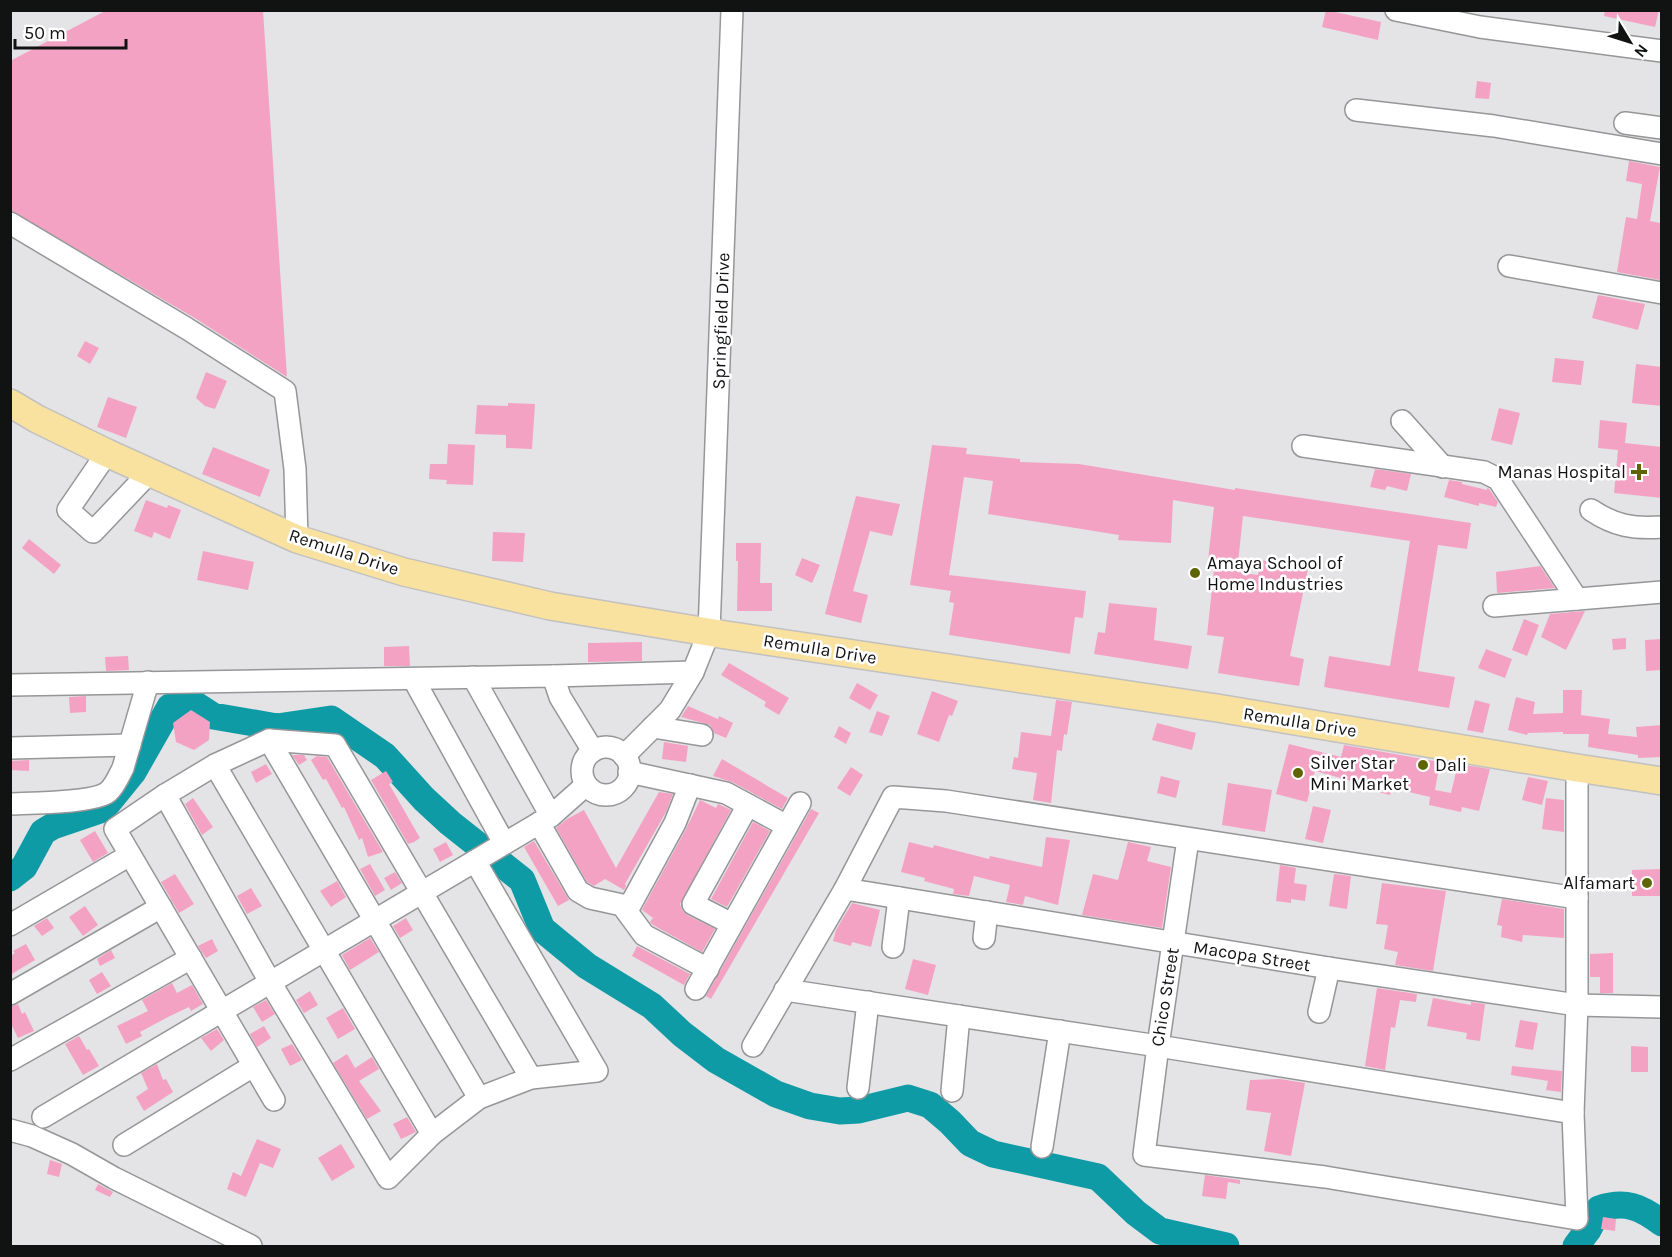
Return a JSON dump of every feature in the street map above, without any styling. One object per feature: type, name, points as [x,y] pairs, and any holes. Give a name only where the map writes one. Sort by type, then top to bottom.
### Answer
[{"type":"main road","name":"Remulla Drive","points":[[10,403],[37,419],[148,473],[297,539],[404,572],[550,606],[1217,708],[1662,781]]},
{"type":"street","name":"Springfield Drive","points":[[627,764],[653,727],[670,710],[693,672],[709,632],[732,10]]},
{"type":"street","points":[[1396,10],[1480,27],[1662,51]]},
{"type":"street","points":[[1356,110],[1494,126],[1662,154]]},
{"type":"street","points":[[1625,123],[1662,128]]},
{"type":"street","points":[[10,223],[186,328],[285,391],[295,468],[297,539]]},
{"type":"street","points":[[1509,266],[1662,293]]},
{"type":"street","points":[[1402,421],[1443,467]]},
{"type":"street","points":[[1303,446],[1484,472],[1498,479],[1577,599]]},
{"type":"street","points":[[107,453],[68,510],[93,532],[148,473]]},
{"type":"street","points":[[1591,510],[1604,519],[1632,528],[1662,526]]},
{"type":"street","points":[[1494,606],[1662,592]]},
{"type":"street","points":[[10,685],[414,680],[693,672]]},
{"type":"street","points":[[553,676],[560,697],[593,751]]},
{"type":"street","points":[[472,677],[545,819],[578,891],[590,898],[622,905],[644,935],[708,969]]},
{"type":"street","points":[[165,795],[270,982],[388,1178],[432,1134],[479,1098],[531,1078],[597,1071],[490,852],[414,680]]},
{"type":"street","points":[[10,804],[91,798],[108,792],[120,774],[148,682]]},
{"type":"street","points":[[653,727],[702,735]]},
{"type":"street","points":[[274,1100],[115,829],[215,765],[269,740],[335,745],[531,1078]]},
{"type":"street","points":[[269,740],[479,1098]]},
{"type":"street","points":[[10,748],[130,745]]},
{"type":"street","points":[[606,747],[619,751],[627,764],[624,786],[612,794],[597,793],[586,785],[583,778],[583,762],[593,751],[606,747]]},
{"type":"street","points":[[627,764],[690,785],[726,793],[787,826]]},
{"type":"street","points":[[215,765],[432,1134]]},
{"type":"street","points":[[784,990],[1158,1046],[1573,1113],[1577,768]]},
{"type":"street","points":[[43,1117],[545,819],[586,785]]},
{"type":"street","points":[[627,911],[675,823],[690,785]]},
{"type":"street","points":[[753,1046],[845,889],[893,797],[946,801],[1577,898]]},
{"type":"street","points":[[696,989],[800,803]]},
{"type":"street","points":[[732,924],[693,904],[748,805]]},
{"type":"street","name":"Chico Street","points":[[1188,839],[1144,1155],[1325,1178],[1577,1219],[1573,1113]]},
{"type":"street","points":[[10,925],[130,855]]},
{"type":"street","name":"Macopa Street","points":[[845,889],[1329,968],[1576,1005],[1662,1007]]},
{"type":"street","points":[[893,947],[899,898]]},
{"type":"street","points":[[10,994],[161,907]]},
{"type":"street","points":[[984,938],[987,912]]},
{"type":"street","points":[[10,1060],[191,958]]},
{"type":"street","points":[[1319,1012],[1329,968]]},
{"type":"street","points":[[858,1088],[868,1002]]},
{"type":"street","points":[[952,1091],[959,1016]]},
{"type":"street","points":[[1042,1147],[1060,1031]]},
{"type":"street","points":[[124,1145],[253,1065]]},
{"type":"street","points":[[10,1130],[32,1136],[72,1154],[114,1178],[251,1246]]},
{"type":"building","points":[[107,10],[263,10],[287,377],[193,317],[10,210],[10,61]]},
{"type":"building","points":[[1326,10],[1381,22],[1378,40],[1322,27]]},
{"type":"building","points":[[1605,10],[1659,10],[1655,27],[1604,16]]},
{"type":"building","points":[[1477,81],[1491,83],[1489,99],[1475,98]]},
{"type":"building","points":[[1629,161],[1660,167],[1650,221],[1660,223],[1660,280],[1617,272],[1626,217],[1637,219],[1642,184],[1626,181]]},
{"type":"building","points":[[1598,295],[1645,304],[1638,330],[1592,318]]},
{"type":"building","points":[[85,341],[99,348],[90,364],[77,356]]},
{"type":"building","points":[[1555,358],[1584,361],[1581,385],[1552,382]]},
{"type":"building","points":[[1636,364],[1662,367],[1662,406],[1632,403]]},
{"type":"building","points":[[206,372],[227,381],[215,409],[205,406],[196,398]]},
{"type":"building","points":[[108,397],[137,407],[126,438],[97,427]]},
{"type":"building","points":[[508,403],[535,404],[532,449],[506,448],[506,435],[475,434],[477,405],[508,406]]},
{"type":"building","points":[[1499,408],[1520,413],[1512,445],[1491,440]]},
{"type":"building","name":"Manas Hospital","points":[[1600,420],[1627,423],[1625,443],[1662,447],[1662,498],[1614,493],[1618,450],[1598,448]]},
{"type":"building","points":[[448,444],[475,445],[473,485],[446,484],[447,480],[429,479],[430,464],[447,464]]},
{"type":"building","points":[[932,445],[967,448],[966,454],[1020,459],[1020,462],[1079,464],[1235,490],[1235,488],[1471,523],[1467,549],[1438,545],[1418,671],[1455,677],[1449,708],[1324,687],[1329,656],[1390,666],[1410,541],[1243,516],[1237,572],[1258,575],[1261,560],[1308,569],[1290,656],[1304,659],[1299,686],[1218,673],[1224,637],[1207,635],[1215,561],[1208,560],[1214,507],[1173,500],[1171,543],[1118,540],[1119,535],[988,514],[993,481],[964,477],[949,575],[1086,591],[1083,618],[1075,617],[1070,654],[949,635],[954,603],[949,602],[951,591],[910,585]]},
{"type":"building","points":[[213,447],[270,470],[260,497],[202,474]]},
{"type":"building","points":[[1375,469],[1411,474],[1407,491],[1387,486],[1385,490],[1370,487]]},
{"type":"building","points":[[1449,480],[1489,489],[1498,502],[1496,507],[1479,503],[1479,506],[1444,497]]},
{"type":"building","points":[[856,496],[900,504],[892,536],[870,531],[853,591],[868,595],[861,623],[825,614]]},
{"type":"building","points":[[146,500],[167,508],[168,505],[181,510],[170,539],[154,532],[152,538],[134,531]]},
{"type":"building","points":[[493,532],[525,533],[523,562],[492,561]]},
{"type":"building","points":[[29,539],[61,565],[54,574],[22,548]]},
{"type":"building","points":[[736,543],[761,543],[760,583],[772,583],[772,611],[737,611]]},
{"type":"building","points":[[203,551],[254,562],[248,590],[197,580]]},
{"type":"building","points":[[802,558],[820,565],[812,583],[795,575]]},
{"type":"building","points":[[1540,566],[1555,588],[1497,593],[1496,572]]},
{"type":"building","points":[[1109,603],[1157,608],[1154,640],[1192,646],[1188,669],[1094,654],[1098,632],[1105,633]]},
{"type":"building","points":[[1585,611],[1566,650],[1541,637],[1550,614]]},
{"type":"building","points":[[1524,619],[1539,625],[1527,656],[1512,650]]},
{"type":"building","points":[[1626,638],[1626,649],[1613,650],[1612,639]]},
{"type":"building","points":[[1662,639],[1662,670],[1646,671],[1645,640]]},
{"type":"building","points":[[642,642],[642,661],[588,662],[588,643]]},
{"type":"building","points":[[409,646],[410,666],[384,666],[384,647]]},
{"type":"building","points":[[1486,649],[1512,659],[1505,678],[1478,668]]},
{"type":"building","points":[[128,656],[129,670],[106,671],[105,657]]},
{"type":"building","points":[[729,663],[789,698],[779,715],[764,706],[766,702],[721,675]]},
{"type":"building","points":[[857,683],[878,695],[870,710],[849,698]]},
{"type":"building","points":[[1563,690],[1582,690],[1581,715],[1610,719],[1608,734],[1637,737],[1636,727],[1662,725],[1662,757],[1638,758],[1638,755],[1588,747],[1589,734],[1563,734],[1563,732],[1528,733],[1527,735],[1508,730],[1516,697],[1535,702],[1533,714],[1563,713]]},
{"type":"building","points":[[932,691],[958,701],[952,716],[949,715],[939,742],[917,734]]},
{"type":"building","points":[[86,696],[86,712],[70,713],[69,697]]},
{"type":"building","points":[[1056,700],[1072,702],[1062,751],[1057,750],[1051,803],[1033,800],[1037,773],[1012,769],[1014,757],[1018,758],[1021,732],[1051,736]]},
{"type":"building","points":[[1475,700],[1490,704],[1483,733],[1467,730]]},
{"type":"building","points":[[688,706],[733,723],[726,738],[714,733],[710,725],[681,717]]},
{"type":"building","points":[[191,710],[210,722],[209,740],[194,750],[176,742],[173,723]]},
{"type":"building","points":[[877,711],[890,716],[882,736],[869,732]]},
{"type":"building","points":[[1157,723],[1196,733],[1192,750],[1152,740]]},
{"type":"building","points":[[839,726],[851,733],[846,744],[834,737]]},
{"type":"building","points":[[664,742],[688,746],[686,762],[662,759]]},
{"type":"building","points":[[1289,744],[1341,757],[1344,745],[1440,762],[1435,790],[1451,793],[1458,764],[1490,769],[1479,811],[1462,807],[1461,812],[1429,805],[1430,797],[1392,788],[1390,795],[1357,787],[1359,783],[1315,771],[1307,802],[1276,794]]},
{"type":"building","points":[[292,755],[304,755],[307,760],[299,765]]},
{"type":"building","points":[[317,756],[327,757],[383,852],[368,857],[362,838],[359,840],[344,807],[342,808],[326,779],[323,780],[311,760]]},
{"type":"building","points":[[722,759],[788,798],[782,809],[732,782],[713,776]]},
{"type":"building","points":[[29,760],[29,771],[10,770],[10,761]]},
{"type":"building","points":[[266,764],[272,774],[256,783],[251,772]]},
{"type":"building","points":[[851,767],[863,775],[850,796],[837,788]]},
{"type":"building","points":[[386,771],[393,782],[389,784],[420,838],[414,842],[408,844],[371,780]]},
{"type":"building","points":[[1161,776],[1180,781],[1176,798],[1157,793]]},
{"type":"building","points":[[1528,777],[1548,781],[1542,805],[1522,800]]},
{"type":"building","points":[[1228,783],[1272,790],[1265,832],[1222,825]]},
{"type":"building","points":[[659,792],[673,794],[666,812],[625,884],[624,890],[605,879],[594,886],[587,882],[556,828],[584,810],[616,868]]},
{"type":"building","points":[[193,798],[213,827],[202,835],[185,804]]},
{"type":"building","points":[[1546,798],[1564,800],[1564,832],[1542,829]]},
{"type":"building","points":[[700,800],[716,808],[718,804],[731,810],[680,904],[687,915],[715,929],[702,952],[653,925],[650,922],[653,918],[642,910]]},
{"type":"building","points":[[1313,806],[1331,810],[1323,843],[1305,839]]},
{"type":"building","points":[[811,809],[819,813],[711,999],[706,996]]},
{"type":"building","points":[[753,822],[770,831],[727,907],[711,899]]},
{"type":"building","points":[[95,831],[108,853],[93,862],[80,840]]},
{"type":"building","points":[[1046,837],[1070,840],[1058,905],[1025,896],[1023,905],[1006,902],[1010,885],[974,876],[969,896],[953,894],[954,889],[901,872],[909,842],[933,848],[934,845],[989,859],[990,856],[1042,867]]},
{"type":"building","points":[[534,841],[569,900],[558,906],[524,847]]},
{"type":"building","points":[[446,842],[453,855],[440,862],[433,849]]},
{"type":"building","points":[[1128,842],[1151,847],[1147,861],[1171,867],[1162,928],[1082,915],[1093,874],[1118,880]]},
{"type":"building","points":[[370,864],[385,890],[375,896],[360,869]]},
{"type":"building","points":[[1280,865],[1296,868],[1294,883],[1307,885],[1305,901],[1291,899],[1291,903],[1276,901]]},
{"type":"building","name":"Alfamart","points":[[1662,869],[1662,896],[1632,896],[1632,870]]},
{"type":"building","points":[[395,872],[402,883],[391,890],[384,878]]},
{"type":"building","points":[[175,874],[194,904],[179,913],[161,882]]},
{"type":"building","points":[[1334,874],[1351,876],[1347,909],[1329,906]]},
{"type":"building","points":[[337,881],[346,897],[331,907],[320,891]]},
{"type":"building","points":[[1382,883],[1446,891],[1433,971],[1395,965],[1398,952],[1384,949],[1388,925],[1376,924]]},
{"type":"building","points":[[251,888],[262,906],[247,914],[237,896]]},
{"type":"building","points":[[1502,899],[1564,909],[1564,938],[1523,935],[1522,942],[1501,937],[1502,926],[1497,925]]},
{"type":"building","points":[[852,903],[880,910],[871,947],[852,942],[851,946],[833,941],[836,930]]},
{"type":"building","points":[[85,906],[98,925],[83,936],[69,917]]},
{"type":"building","points":[[47,918],[54,928],[42,936],[34,926]]},
{"type":"building","points":[[406,918],[413,930],[400,938],[393,926]]},
{"type":"building","points":[[370,938],[379,952],[350,970],[342,955]]},
{"type":"building","points":[[212,939],[218,951],[206,958],[198,946]]},
{"type":"building","points":[[26,944],[35,960],[10,975],[10,956],[15,953],[13,951]]},
{"type":"building","points":[[637,946],[690,974],[684,985],[632,956]]},
{"type":"building","points":[[111,950],[115,958],[100,966],[97,959]]},
{"type":"building","points":[[1613,953],[1613,993],[1600,993],[1600,977],[1590,977],[1590,954]]},
{"type":"building","points":[[913,959],[936,965],[928,995],[905,989]]},
{"type":"building","points":[[102,972],[111,986],[97,994],[89,980]]},
{"type":"building","points":[[172,983],[177,993],[192,985],[203,1004],[191,1011],[189,1007],[170,1016],[140,1032],[142,1036],[126,1044],[117,1026],[148,1011],[142,1000]]},
{"type":"building","points":[[1377,988],[1417,994],[1416,1002],[1400,1000],[1395,1028],[1391,1027],[1385,1070],[1365,1066]]},
{"type":"building","points":[[310,991],[318,1005],[304,1013],[296,1000]]},
{"type":"building","points":[[1433,998],[1471,1005],[1471,1002],[1485,1004],[1480,1041],[1466,1039],[1467,1033],[1427,1026]]},
{"type":"building","points":[[266,1000],[275,1014],[262,1022],[253,1007]]},
{"type":"building","points":[[18,1004],[22,1014],[25,1012],[34,1031],[18,1038],[10,1022],[10,1007]]},
{"type":"building","points":[[343,1008],[355,1029],[338,1039],[326,1018]]},
{"type":"building","points":[[1520,1020],[1538,1023],[1533,1050],[1515,1047]]},
{"type":"building","points":[[264,1026],[271,1038],[257,1047],[250,1034]]},
{"type":"building","points":[[217,1029],[224,1040],[211,1051],[201,1038]]},
{"type":"building","points":[[79,1036],[99,1066],[83,1075],[65,1044]]},
{"type":"building","points":[[292,1044],[302,1060],[290,1066],[281,1049]]},
{"type":"building","points":[[1631,1046],[1648,1047],[1648,1072],[1631,1072]]},
{"type":"building","points":[[347,1054],[355,1068],[372,1057],[379,1069],[359,1081],[381,1111],[367,1119],[333,1063]]},
{"type":"building","points":[[157,1064],[163,1080],[166,1079],[173,1092],[144,1111],[136,1097],[148,1089],[141,1073]]},
{"type":"building","points":[[1512,1066],[1562,1071],[1561,1092],[1546,1090],[1548,1081],[1511,1075]]},
{"type":"building","points":[[1280,1079],[1305,1083],[1291,1156],[1264,1151],[1271,1113],[1246,1110],[1250,1080]]},
{"type":"building","points":[[407,1117],[416,1132],[401,1139],[393,1124]]},
{"type":"building","points":[[257,1139],[281,1149],[273,1168],[260,1163],[246,1197],[227,1189],[233,1172],[241,1176]]},
{"type":"building","points":[[341,1144],[355,1167],[332,1181],[318,1158]]},
{"type":"building","points":[[50,1160],[62,1164],[59,1177],[47,1174]]},
{"type":"building","points":[[1205,1175],[1240,1180],[1240,1184],[1228,1182],[1226,1199],[1202,1196]]},
{"type":"building","points":[[98,1184],[113,1192],[110,1197],[95,1190]]},
{"type":"building","points":[[1603,1217],[1616,1219],[1615,1231],[1601,1229]]},
{"type":"waterway","points":[[10,878],[24,867],[43,832],[53,826],[103,809],[133,772],[170,707],[196,705],[213,716],[277,727],[331,719],[385,756],[424,799],[450,823],[522,880],[542,929],[587,966],[652,1006],[682,1034],[716,1060],[776,1094],[810,1106],[840,1111],[859,1110],[908,1098],[930,1105],[970,1143],[993,1154],[1098,1177],[1136,1213],[1160,1231],[1226,1246]]},
{"type":"waterway","points":[[1576,1246],[1599,1209],[1608,1206],[1625,1205],[1640,1209],[1662,1223]]},
{"type":"place","name":"Manas Hospital","points":[[1639,472]]},
{"type":"place","name":"Amaya School of Home Industries","points":[[1195,573]]},
{"type":"place","name":"Dali","points":[[1423,765]]},
{"type":"place","name":"Silver Star Mini Market","points":[[1298,773]]},
{"type":"place","name":"Alfamart","points":[[1647,883]]}]
